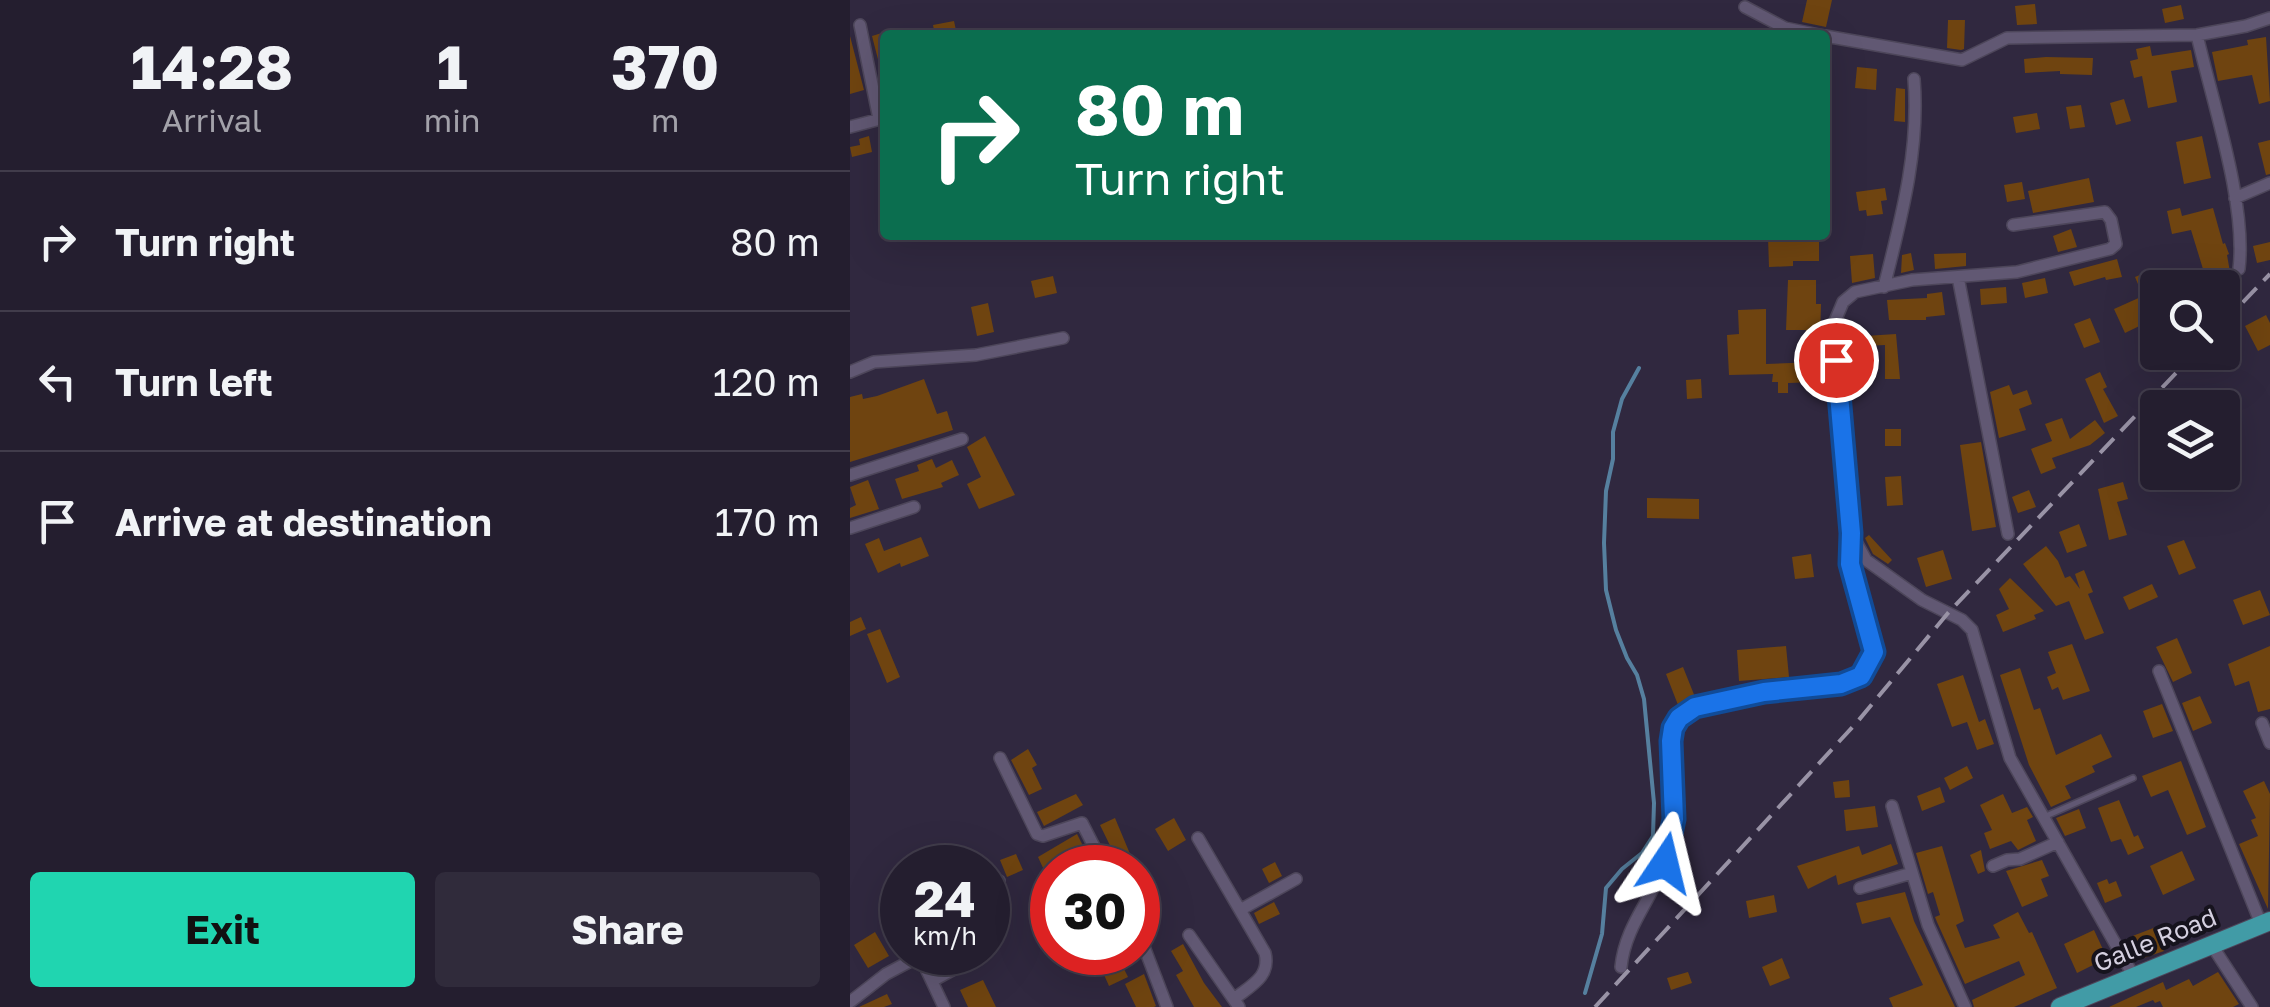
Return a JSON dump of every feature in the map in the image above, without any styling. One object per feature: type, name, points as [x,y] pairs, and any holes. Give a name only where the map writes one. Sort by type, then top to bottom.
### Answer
[{"type":"highway","name":"Galle Road","points":[[2060,1007],[2084,1002],[2133,975],[2266,923]]},
{"type":"street","points":[[1744,7],[1794,30]]},
{"type":"street","points":[[1830,37],[1962,60],[2007,38],[2197,35],[2270,18]]},
{"type":"street","points":[[860,25],[880,110]]},
{"type":"street","points":[[2197,35],[2235,198],[2241,248],[2238,269]]},
{"type":"street","points":[[1884,287],[1908,179],[1917,115],[1914,79]]},
{"type":"street","points":[[850,127],[880,119]]},
{"type":"street","points":[[2235,198],[2270,184]]},
{"type":"street","points":[[1621,967],[1629,931],[1665,863],[1671,840],[1671,741],[1679,718],[1695,707],[1764,692],[1841,684],[1861,676],[1874,652],[1850,564],[1851,533],[1833,326],[1843,302],[1855,292],[1912,280],[2017,272],[2110,249],[2116,244],[2111,220],[2105,212],[2012,225]]},
{"type":"street","points":[[1958,277],[2008,534]]},
{"type":"street","points":[[850,372],[874,362],[976,355],[1063,338]]},
{"type":"street","points":[[850,475],[962,439]]},
{"type":"street","points":[[850,528],[914,507]]},
{"type":"street","points":[[1851,533],[1866,560],[1972,630],[2010,758],[2133,975]]},
{"type":"street","points":[[2159,671],[2266,923]]},
{"type":"street","points":[[2262,722],[2270,743]]},
{"type":"street","points":[[1000,758],[1037,834],[1043,836],[1082,824],[1093,845]]},
{"type":"street","points":[[1892,806],[1928,924],[1965,1007]]},
{"type":"street","points":[[1188,935],[1237,1003],[1264,975],[1266,954],[1198,838]]},
{"type":"street","points":[[1993,866],[2058,842]]},
{"type":"street","points":[[1860,888],[1912,873]]},
{"type":"street","points":[[1240,910],[1296,879]]},
{"type":"street","points":[[2211,944],[2252,1007]]},
{"type":"street","points":[[850,1002],[886,974],[920,956],[944,1007]]},
{"type":"street","points":[[932,981],[943,975]]},
{"type":"street","points":[[1155,975],[1167,1007]]},
{"type":"lane","points":[[2044,817],[2132,778]]},
{"type":"building","points":[[1807,0],[1832,0],[1826,27],[1802,22]]},
{"type":"building","points":[[2035,4],[2037,24],[2017,25],[2015,6]]},
{"type":"building","points":[[2181,5],[2184,19],[2165,23],[2162,9]]},
{"type":"building","points":[[1948,20],[1965,20],[1964,49],[1947,48]]},
{"type":"building","points":[[954,21],[956,30],[934,30],[933,25]]},
{"type":"building","points":[[880,34],[880,67],[872,36]]},
{"type":"building","points":[[850,36],[864,90],[850,94]]},
{"type":"building","points":[[2266,37],[2270,101],[2259,104],[2252,75],[2218,81],[2212,52]]},
{"type":"building","points":[[2150,46],[2152,56],[2191,50],[2194,67],[2171,71],[2177,102],[2148,108],[2142,76],[2134,78],[2130,61],[2138,59],[2136,49]]},
{"type":"building","points":[[2093,58],[2092,75],[2060,71],[2025,73],[2024,59]]},
{"type":"building","points":[[1857,67],[1877,69],[1876,90],[1855,88]]},
{"type":"building","points":[[1896,88],[1905,89],[1905,122],[1894,121]]},
{"type":"building","points":[[2124,99],[2131,121],[2116,125],[2110,103]]},
{"type":"building","points":[[2081,105],[2085,127],[2070,129],[2066,107]]},
{"type":"building","points":[[2037,113],[2040,129],[2016,133],[2013,117]]},
{"type":"building","points":[[869,136],[872,152],[852,157],[850,147],[860,145],[859,139]]},
{"type":"building","points":[[2202,136],[2211,178],[2184,184],[2176,142]]},
{"type":"building","points":[[2270,140],[2270,174],[2266,175],[2258,143]]},
{"type":"building","points":[[2089,178],[2094,202],[2033,213],[2028,191]]},
{"type":"building","points":[[2022,182],[2025,199],[2007,202],[2004,185]]},
{"type":"building","points":[[1885,188],[1883,214],[1867,216],[1866,210],[1859,211],[1856,192]]},
{"type":"building","points":[[2180,208],[2182,216],[2213,208],[2229,254],[2230,270],[2201,270],[2191,230],[2172,234],[2167,211]]},
{"type":"building","points":[[2071,229],[2077,247],[2058,252],[2053,236]]},
{"type":"building","points":[[1768,240],[1819,240],[1819,261],[1793,261],[1793,266],[1769,267]]},
{"type":"building","points":[[2270,242],[2270,260],[2257,263],[2253,246]]},
{"type":"building","points":[[1911,253],[1914,270],[1901,273],[1902,255]]},
{"type":"building","points":[[1966,253],[1966,266],[1935,269],[1934,254]]},
{"type":"building","points":[[1873,254],[1875,278],[1852,283],[1850,256]]},
{"type":"building","points":[[2117,259],[2122,277],[2105,277],[2074,286],[2069,272]]},
{"type":"building","points":[[1053,276],[1057,293],[1035,298],[1031,281]]},
{"type":"building","points":[[2045,278],[2048,293],[2025,298],[2022,283]]},
{"type":"building","points":[[1788,280],[1816,280],[1816,304],[1821,304],[1820,340],[1805,340],[1806,330],[1786,330]]},
{"type":"building","points":[[2006,287],[2007,303],[1981,305],[1980,289]]},
{"type":"building","points":[[1942,292],[1945,315],[1926,320],[1889,320],[1887,300],[1927,298],[1927,294]]},
{"type":"building","points":[[2140,297],[2140,326],[2125,333],[2114,309]]},
{"type":"building","points":[[988,303],[994,332],[977,336],[971,307]]},
{"type":"building","points":[[1766,309],[1766,364],[1818,362],[1818,382],[1788,383],[1788,393],[1778,393],[1778,382],[1772,382],[1773,374],[1729,375],[1727,335],[1739,334],[1738,310]]},
{"type":"building","points":[[2266,315],[2270,345],[2258,351],[2245,326]]},
{"type":"building","points":[[2090,318],[2100,342],[2084,348],[2074,324]]},
{"type":"building","points":[[1865,331],[1865,336],[1896,334],[1900,379],[1885,379],[1885,345],[1866,346],[1868,384],[1848,385],[1843,332]]},
{"type":"building","points":[[2100,372],[2107,387],[2103,389],[2118,416],[2104,423],[2085,379]]},
{"type":"building","points":[[924,379],[937,414],[947,411],[953,430],[850,462],[850,397],[877,396]]},
{"type":"building","points":[[1701,379],[1702,398],[1687,399],[1686,380]]},
{"type":"building","points":[[2009,385],[2013,395],[2027,390],[2032,404],[2019,409],[2026,430],[1999,438],[1990,392]]},
{"type":"building","points":[[2062,418],[2070,439],[2095,420],[2105,433],[2090,445],[2052,458],[2056,468],[2041,474],[2031,449],[2052,441],[2045,424]]},
{"type":"building","points":[[1885,429],[1901,429],[1901,446],[1885,446]]},
{"type":"building","points":[[985,436],[1015,495],[979,509],[967,484],[981,477],[967,447]]},
{"type":"building","points":[[1981,442],[1996,527],[1972,531],[1960,445]]},
{"type":"building","points":[[932,459],[936,468],[952,460],[959,475],[941,483],[943,487],[902,499],[895,479],[919,471],[917,465]]},
{"type":"building","points":[[1901,476],[1903,505],[1887,506],[1885,477]]},
{"type":"building","points":[[868,480],[879,509],[850,518],[850,508],[856,505],[850,487]]},
{"type":"building","points":[[2123,482],[2128,499],[2117,502],[2127,535],[2109,540],[2098,489]]},
{"type":"building","points":[[2029,490],[2036,507],[2018,513],[2012,497]]},
{"type":"building","points":[[1647,498],[1699,499],[1699,519],[1647,518]]},
{"type":"building","points":[[2079,524],[2087,546],[2067,553],[2059,532]]},
{"type":"building","points":[[1869,535],[1892,560],[1888,564],[1873,554],[1865,538]]},
{"type":"building","points":[[921,537],[929,556],[878,573],[865,544],[879,538],[884,551]]},
{"type":"building","points":[[2184,540],[2196,568],[2179,575],[2167,546]]},
{"type":"building","points":[[2046,546],[2065,578],[2070,576],[2080,589],[2075,574],[2084,570],[2093,592],[2088,594],[2104,633],[2085,640],[2069,601],[2056,606],[2023,564]]},
{"type":"building","points":[[1943,550],[1952,579],[1926,587],[1917,558]]},
{"type":"building","points":[[1811,554],[1814,577],[1795,579],[1792,557]]},
{"type":"building","points":[[2010,578],[2044,611],[2034,615],[2036,619],[2003,632],[1996,615],[2009,609],[1999,589]]},
{"type":"building","points":[[2152,584],[2158,597],[2129,610],[2123,597]]},
{"type":"building","points":[[2260,590],[2270,615],[2243,625],[2233,600]]},
{"type":"building","points":[[861,617],[866,629],[850,636],[850,622]]},
{"type":"building","points":[[880,629],[900,677],[887,683],[867,634]]},
{"type":"building","points":[[2177,638],[2192,673],[2173,682],[2156,647]]},
{"type":"building","points":[[2072,644],[2090,691],[2063,700],[2058,687],[2052,690],[2047,677],[2056,673],[2048,652]]},
{"type":"building","points":[[1786,646],[1789,677],[1739,681],[1737,650]]},
{"type":"building","points":[[2270,646],[2270,709],[2258,712],[2249,681],[2235,686],[2228,664]]},
{"type":"building","points":[[1683,667],[1695,697],[1678,705],[1666,674]]},
{"type":"building","points":[[2020,668],[2034,710],[2040,708],[2056,755],[2101,734],[2112,757],[2092,766],[2095,772],[2065,786],[2071,798],[2051,807],[2029,765],[2000,675]]},
{"type":"building","points":[[1963,675],[1979,722],[1985,719],[1994,744],[1977,750],[1967,722],[1952,727],[1937,684]]},
{"type":"building","points":[[2200,696],[2212,723],[2193,731],[2182,703]]},
{"type":"building","points":[[2162,704],[2173,731],[2153,738],[2143,711]]},
{"type":"building","points":[[1028,749],[1037,765],[1032,768],[1042,789],[1029,795],[1011,760]]},
{"type":"building","points":[[2181,761],[2206,827],[2187,835],[2168,790],[2151,797],[2142,776]]},
{"type":"building","points":[[1967,766],[1973,778],[1950,790],[1944,778]]},
{"type":"building","points":[[1849,780],[1850,797],[1835,798],[1833,782]]},
{"type":"building","points":[[2264,781],[2270,794],[2268,909],[2239,844],[2258,836],[2251,820],[2256,818],[2243,791]]},
{"type":"building","points":[[1940,787],[1945,802],[1922,811],[1917,796]]},
{"type":"building","points":[[1076,794],[1083,805],[1044,826],[1037,812]]},
{"type":"building","points":[[2003,794],[2012,813],[2027,807],[2033,817],[2027,820],[2036,841],[2018,850],[2011,841],[1990,849],[1984,833],[1992,830],[1980,805]]},
{"type":"building","points":[[2119,800],[2134,837],[2138,835],[2144,848],[2128,855],[2121,839],[2111,842],[2098,808]]},
{"type":"building","points":[[1875,806],[1878,827],[1846,831],[1844,810]]},
{"type":"building","points":[[2079,809],[2086,828],[2065,836],[2056,818]]},
{"type":"building","points":[[1115,818],[1126,845],[1110,845],[1100,825]]},
{"type":"building","points":[[1174,818],[1186,840],[1168,851],[1155,829]]},
{"type":"building","points":[[1077,834],[1082,845],[1058,845]]},
{"type":"building","points":[[1891,844],[1898,864],[1838,885],[1836,875],[1808,889],[1797,866],[1859,846],[1862,855]]},
{"type":"building","points":[[1942,846],[1964,921],[1956,925],[1965,948],[2000,938],[1993,925],[2018,912],[2029,933],[2032,932],[2057,988],[2014,1007],[1974,1007],[1972,1000],[2025,975],[2019,961],[1965,984],[1935,917],[1940,915],[1933,892],[1928,894],[1916,853]]},
{"type":"building","points":[[1981,850],[1985,871],[1978,874],[1970,855]]},
{"type":"building","points":[[2182,851],[2195,880],[2163,895],[2150,866]]},
{"type":"building","points":[[1016,854],[1023,870],[1010,876],[1010,856]]},
{"type":"building","points":[[2042,860],[2049,876],[2041,879],[2048,896],[2022,907],[2006,871]]},
{"type":"building","points":[[1275,862],[1282,876],[1269,883],[1262,869]]},
{"type":"building","points":[[2107,879],[2109,884],[2116,881],[2122,896],[2105,903],[2097,883]]},
{"type":"building","points":[[1905,892],[1914,921],[1955,1007],[1893,1007],[1889,998],[1923,985],[1890,917],[1862,924],[1856,903]]},
{"type":"building","points":[[1774,895],[1777,912],[1749,918],[1746,901]]},
{"type":"building","points":[[1274,902],[1280,914],[1259,924],[1254,913]]},
{"type":"building","points":[[2156,927],[2164,951],[2138,960],[2130,937]]},
{"type":"building","points":[[2094,930],[2107,958],[2077,973],[2064,944]]},
{"type":"building","points":[[875,932],[880,941],[880,961],[868,968],[854,945]]},
{"type":"building","points":[[1183,944],[1222,1007],[1194,1007],[1176,975],[1183,971],[1171,951]]},
{"type":"building","points":[[1782,958],[1790,978],[1770,986],[1762,967]]},
{"type":"building","points":[[1688,972],[1692,983],[1671,990],[1667,978]]},
{"type":"building","points":[[2218,972],[2239,1004],[2163,1007],[2160,1001],[2153,1000],[2136,1007],[2109,1007],[2163,982],[2166,990],[2189,979],[2193,986]]},
{"type":"building","points":[[1104,975],[1127,975],[1128,977],[1109,986]]},
{"type":"building","points":[[1144,975],[1156,1006],[1136,1007],[1125,984]]},
{"type":"building","points":[[983,980],[996,1007],[968,1007],[960,990]]},
{"type":"building","points":[[887,994],[892,1004],[859,1007]]},
{"type":"waterway","points":[[1585,993],[1602,934],[1606,888],[1642,853],[1653,836],[1654,803],[1644,699],[1616,630],[1606,590],[1604,543],[1613,432],[1622,399],[1639,368]]},
{"type":"railway","points":[[2240,305],[2270,274]]},
{"type":"railway","points":[[1595,1007],[1858,721],[1948,613],[2179,370]]},
{"type":"route","points":[[1665,863],[1674,819],[1671,741],[1679,718],[1695,707],[1764,692],[1841,684],[1861,676],[1874,652],[1850,564],[1851,533],[1836,360]]}]
